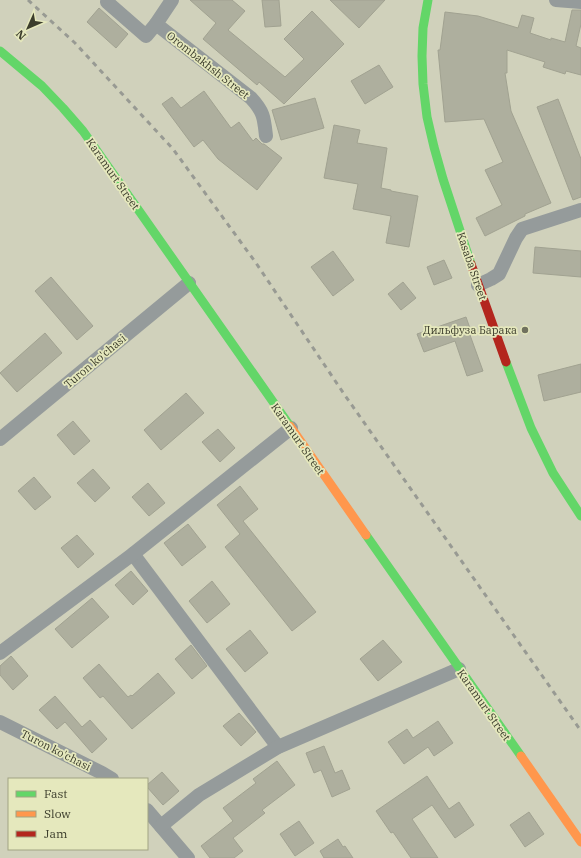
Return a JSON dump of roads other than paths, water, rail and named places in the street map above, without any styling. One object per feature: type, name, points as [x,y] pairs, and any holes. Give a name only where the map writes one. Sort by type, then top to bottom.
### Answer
[{"type":"main road","name":"Kasaba Street","points":[[428,0],[423,28],[423,84],[427,117],[443,180],[478,285],[536,440],[553,473],[581,516]]},
{"type":"main road","name":"Karamurt Street","points":[[0,43],[46,82],[68,104],[88,128],[150,214],[581,831]]},
{"type":"main road","name":"Karamurt Street","points":[[0,50],[42,86],[83,131],[581,842]]},
{"type":"street","name":"Orombakhsh Street","points":[[172,0],[156,24],[251,98],[259,106],[264,116],[266,136]]},
{"type":"street","points":[[556,0],[581,2]]},
{"type":"street","points":[[107,2],[146,36],[156,24]]},
{"type":"street","points":[[478,285],[499,274],[516,238],[522,229],[581,210]]},
{"type":"street","name":"Turon ko'chasi","points":[[0,439],[189,283]]},
{"type":"street","points":[[0,653],[133,554],[290,428]]},
{"type":"street","points":[[133,554],[278,746]]},
{"type":"street","points":[[161,826],[199,795],[278,746],[459,669]]},
{"type":"street","name":"Turon ko'chasi","points":[[0,722],[110,778]]},
{"type":"street","points":[[148,811],[188,858]]},
{"type":"railway","points":[[28,0],[75,43],[173,149],[256,263],[344,394],[581,731]]},
{"type":"place","name":"Дильфуза Барака","points":[[525,330]]}]
